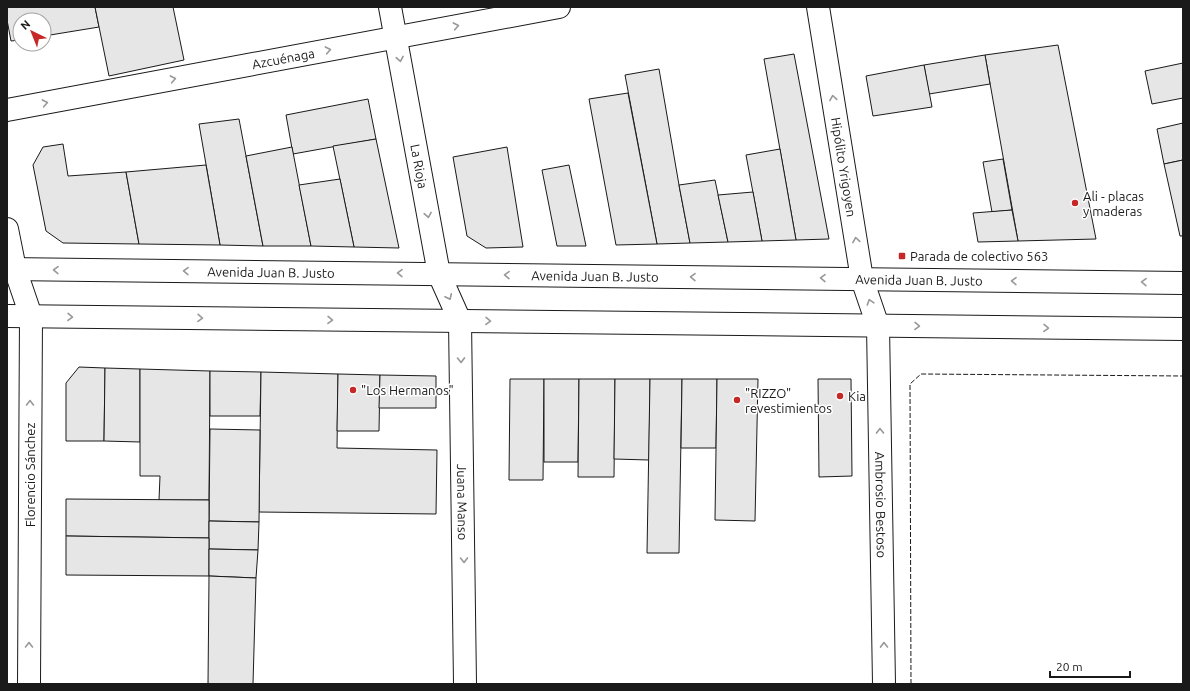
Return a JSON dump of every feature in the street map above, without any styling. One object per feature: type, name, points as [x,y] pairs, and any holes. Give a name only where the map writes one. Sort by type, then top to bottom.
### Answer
[{"type":"street","name":"La Rioja","points":[[390,7],[439,274],[460,321]]},
{"type":"street","name":"Azcuénaga","points":[[7,110],[559,7]]},
{"type":"street","name":"Hipólito Yrigoyen","points":[[818,7],[862,279],[878,326]]},
{"type":"street","name":"Florencio Sánchez","points":[[7,229],[11,269],[30,316],[29,684]]},
{"type":"street","name":"Avenida Juan B. Justo","points":[[11,269],[1183,283]]},
{"type":"street","points":[[7,316],[1183,329]]},
{"type":"street","name":"Juana Manso","points":[[460,321],[465,684]]},
{"type":"street","name":"Ambrosio Bestoso","points":[[878,326],[884,684]]},
{"type":"building","points":[[7,7],[95,7],[99,27],[52,35],[52,12],[12,12],[11,41],[7,20]]},
{"type":"building","points":[[95,7],[173,7],[184,60],[109,76]]},
{"type":"building","points":[[1058,45],[1096,239],[1018,241],[985,55]]},
{"type":"building","points":[[794,54],[829,239],[796,240],[764,59]]},
{"type":"building","points":[[985,55],[990,84],[929,94],[924,65]]},
{"type":"building","points":[[1183,63],[1183,98],[1152,104],[1145,71]]},
{"type":"building","points":[[924,65],[932,107],[873,116],[866,76]]},
{"type":"building","points":[[659,69],[690,243],[657,244],[625,75]]},
{"type":"building","points":[[628,93],[657,244],[616,245],[589,99]]},
{"type":"building","points":[[368,99],[376,139],[293,154],[286,115]]},
{"type":"building","points":[[239,119],[263,246],[220,245],[199,124]]},
{"type":"building","points":[[1183,123],[1183,160],[1164,164],[1157,129]]},
{"type":"building","points":[[376,139],[399,248],[354,247],[333,146]]},
{"type":"building","points":[[63,144],[68,176],[126,172],[139,244],[63,243],[46,231],[33,165],[43,147]]},
{"type":"building","points":[[292,147],[311,246],[263,246],[246,156]]},
{"type":"building","points":[[507,147],[523,247],[486,248],[467,236],[453,157]]},
{"type":"building","points":[[780,149],[796,240],[762,241],[746,155]]},
{"type":"building","points":[[1003,159],[1012,210],[992,212],[983,162]]},
{"type":"building","points":[[1183,160],[1183,236],[1180,236],[1164,164]]},
{"type":"building","points":[[206,165],[220,245],[139,244],[126,172]]},
{"type":"building","points":[[569,165],[586,246],[557,246],[542,170]]},
{"type":"building","points":[[340,179],[354,247],[311,246],[299,185]]},
{"type":"building","points":[[715,180],[728,242],[690,243],[679,185]]},
{"type":"building","points":[[753,192],[762,241],[728,242],[718,195]]},
{"type":"building","points":[[1012,210],[1018,241],[978,242],[973,213]]},
{"type":"building","points":[[79,367],[105,368],[104,441],[66,441],[66,383]]},
{"type":"building","points":[[105,368],[140,369],[140,442],[104,441]]},
{"type":"building","points":[[140,369],[210,371],[209,500],[159,500],[160,476],[140,476]]},
{"type":"building","points":[[210,371],[261,372],[260,416],[210,416]]},
{"type":"building","points":[[261,372],[338,374],[337,448],[437,450],[436,514],[259,512]]},
{"type":"building","points":[[338,374],[380,375],[379,431],[337,431]]},
{"type":"building","points":[[380,375],[436,376],[436,408],[379,408]]},
{"type":"building","points":[[510,379],[544,379],[543,480],[509,480]]},
{"type":"building","points":[[544,379],[579,379],[578,462],[544,462]]},
{"type":"building","points":[[579,379],[615,379],[614,477],[578,477]]},
{"type":"building","points":[[615,379],[650,379],[649,460],[614,459]]},
{"type":"building","points":[[650,379],[682,379],[679,553],[647,553]]},
{"type":"building","points":[[682,379],[717,379],[716,448],[681,448]]},
{"type":"building","points":[[717,379],[758,379],[755,521],[715,520]]},
{"type":"building","points":[[818,379],[851,379],[852,476],[819,477]]},
{"type":"building","points":[[210,429],[260,430],[259,522],[209,521]]},
{"type":"building","points":[[66,499],[209,500],[209,538],[66,536]]},
{"type":"building","points":[[209,521],[259,522],[258,550],[209,549]]},
{"type":"building","points":[[66,536],[209,538],[209,576],[66,575]]},
{"type":"building","points":[[209,549],[258,550],[256,578],[209,576]]},
{"type":"building","points":[[209,576],[256,578],[253,684],[208,684]]},
{"type":"fence","points":[[911,684],[910,384],[921,374],[1183,376]]},
{"type":"place","name":"Ali - placas y maderas","points":[[1075,203]]},
{"type":"place","name":"Parada de colectivo 563","points":[[902,256]]},
{"type":"place","name":"\"Los Hermanos\"","points":[[353,390]]},
{"type":"place","name":"Kia","points":[[840,396]]},
{"type":"place","name":"\"RIZZO\" revestimientos","points":[[737,400]]}]
